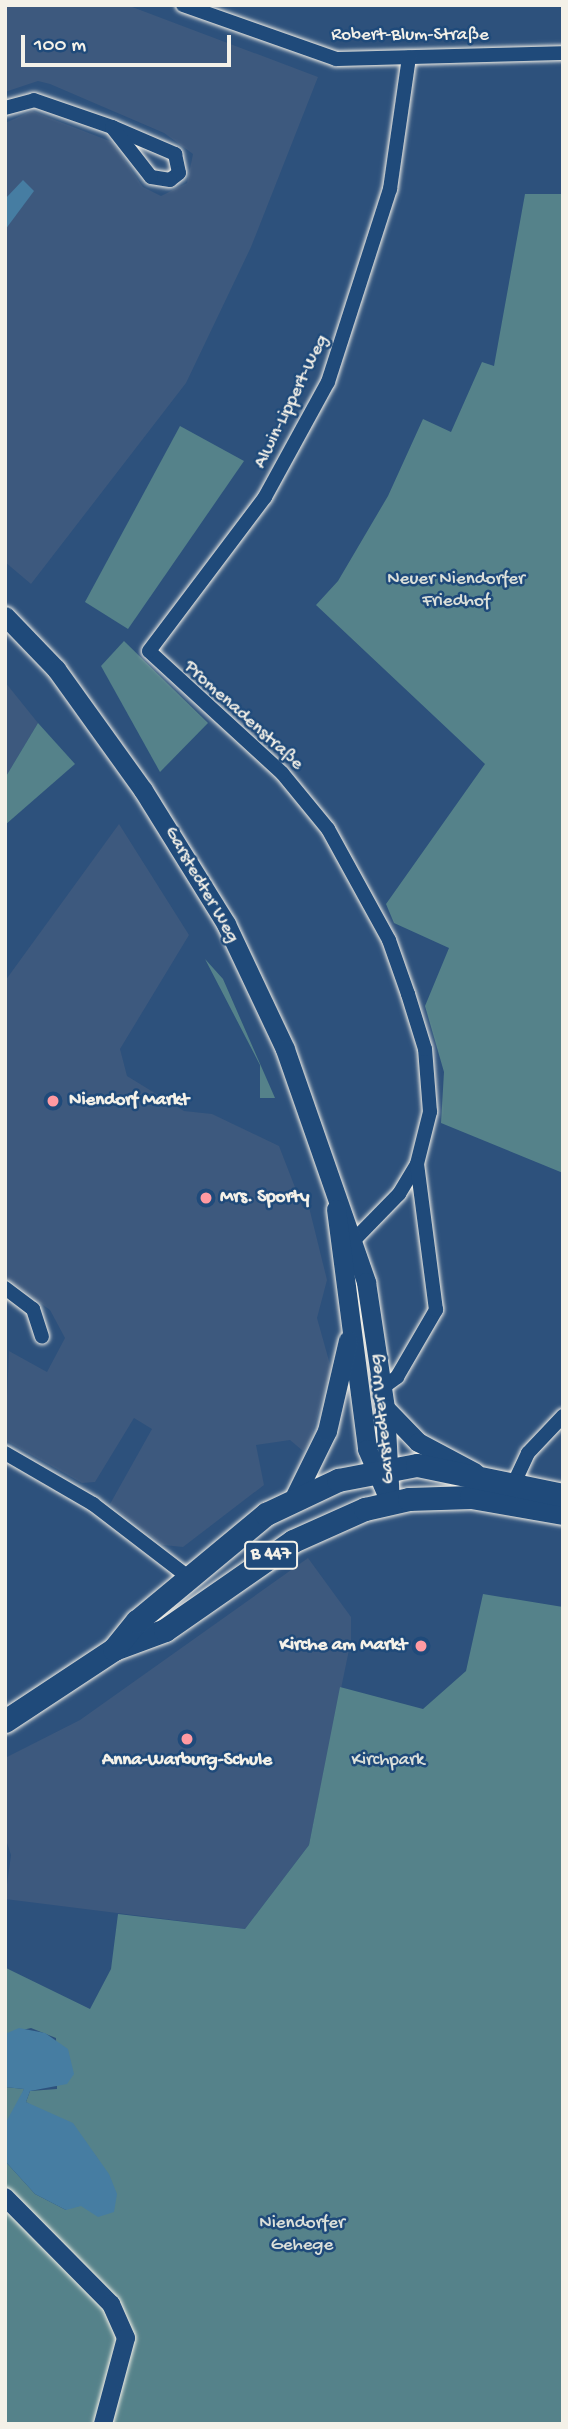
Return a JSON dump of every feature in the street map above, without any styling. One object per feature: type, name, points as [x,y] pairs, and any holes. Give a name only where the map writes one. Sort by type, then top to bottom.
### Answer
[{"type":"main road","name":"Garstedter Weg","points":[[5,616],[89,715],[226,924],[295,1072],[334,1191],[356,1238],[385,1408],[381,1467]]},
{"type":"main road","name":"Garstedter Weg","points":[[334,1191],[351,1326],[390,1502]]},
{"type":"main road","points":[[293,1500],[327,1431],[351,1326]]},
{"type":"main road","points":[[385,1408],[418,1442],[474,1472]]},
{"type":"main road","name":"B 447","points":[[5,1721],[114,1648],[188,1577],[293,1500],[381,1467],[474,1472],[563,1494]]},
{"type":"main road","name":"B 447","points":[[114,1648],[165,1630],[293,1541],[390,1502],[471,1497],[563,1513]]},
{"type":"street","name":"Robert-Blum-Straße","points":[[183,5],[336,59],[563,53]]},
{"type":"street","name":"Alwin-Lippert-Weg","points":[[149,647],[265,498],[328,382],[390,189],[409,57]]},
{"type":"street","points":[[5,108],[34,100],[112,127],[175,154],[179,173],[170,180],[151,177],[112,127]]},
{"type":"street","name":"Promenadenstraße","points":[[149,647],[153,661],[282,773],[328,829],[389,940],[425,1049],[430,1112],[417,1164],[399,1194],[356,1238]]},
{"type":"street","name":"Promenadenstraße","points":[[382,1388],[397,1377],[436,1310],[417,1164]]},
{"type":"street","points":[[5,1288],[33,1309],[42,1337]]},
{"type":"street","points":[[515,1481],[528,1453],[563,1416]]},
{"type":"street","points":[[5,1453],[93,1504],[188,1577]]},
{"type":"street","points":[[5,2197],[111,2304],[126,2337],[103,2424]]},
{"type":"shaded area","points":[[5,5],[127,5],[318,77],[251,247],[186,383],[31,584],[5,562],[5,123],[32,111],[112,142],[143,187],[161,196],[187,183],[193,154],[164,133],[50,84],[38,81],[5,92]]},
{"type":"shaded area","points":[[23,180],[34,191],[5,230],[5,199]]},
{"type":"shaded area","points":[[5,682],[38,723],[5,778]]},
{"type":"shaded area","points":[[119,824],[189,935],[120,1049],[127,1076],[184,1111],[212,1114],[279,1146],[303,1208],[309,1207],[327,1280],[317,1318],[331,1368],[310,1441],[303,1451],[290,1440],[256,1445],[264,1485],[183,1547],[163,1545],[110,1504],[152,1429],[134,1418],[95,1482],[82,1483],[5,1440],[9,1351],[47,1372],[65,1338],[50,1310],[5,1277],[5,981]]},
{"type":"shaded area","name":"Anna-Warburg-Schule","points":[[308,1558],[351,1617],[351,1640],[309,1845],[245,1929],[5,1899],[11,1855],[5,1837],[5,1758],[80,1720]]},
{"type":"shaded area","points":[[19,2028],[45,2033],[68,2049],[74,2074],[67,2084],[30,2091],[26,2102],[73,2123],[109,2174],[117,2194],[114,2212],[98,2217],[81,2206],[66,2210],[35,2194],[5,2161],[5,2124],[24,2089],[5,2087],[5,2034]]},
{"type":"green space","name":"Neuer Niendorfer Friedhof","points":[[525,194],[563,194],[563,1173],[441,1123],[444,1072],[425,1006],[449,948],[394,923],[386,904],[485,764],[316,605],[338,581],[388,496],[423,419],[451,432],[482,362],[494,366]]},
{"type":"green space","points":[[180,426],[244,461],[128,629],[85,602]]},
{"type":"green space","points":[[124,641],[208,723],[160,772],[101,666]]},
{"type":"green space","points":[[38,723],[75,764],[5,825],[5,778]]},
{"type":"green space","points":[[205,959],[223,979],[275,1098],[260,1098],[260,1065]]},
{"type":"green space","name":"Niendorfer Gehege","points":[[483,1594],[563,1607],[563,2424],[5,2424],[5,2161],[35,2194],[66,2210],[98,2159],[80,2136],[26,2102],[30,2091],[57,2089],[56,2038],[31,2028],[5,2034],[6,1968],[90,2009],[111,1969],[118,1914],[245,1929],[309,1845],[340,1687],[423,1709],[466,1671]]},
{"type":"green space","points":[[5,2087],[24,2089],[15,2117],[5,2124]]},
{"type":"place","name":"Niendorf Markt","points":[[53,1101]]},
{"type":"place","name":"Mrs. Sporty","points":[[206,1198]]},
{"type":"place","name":"Kirche am Markt","points":[[421,1646]]},
{"type":"place","name":"Anna-Warburg-Schule","points":[[187,1739]]},
{"type":"park label","name":"Kirchpark","points":[[388,1761]]}]
